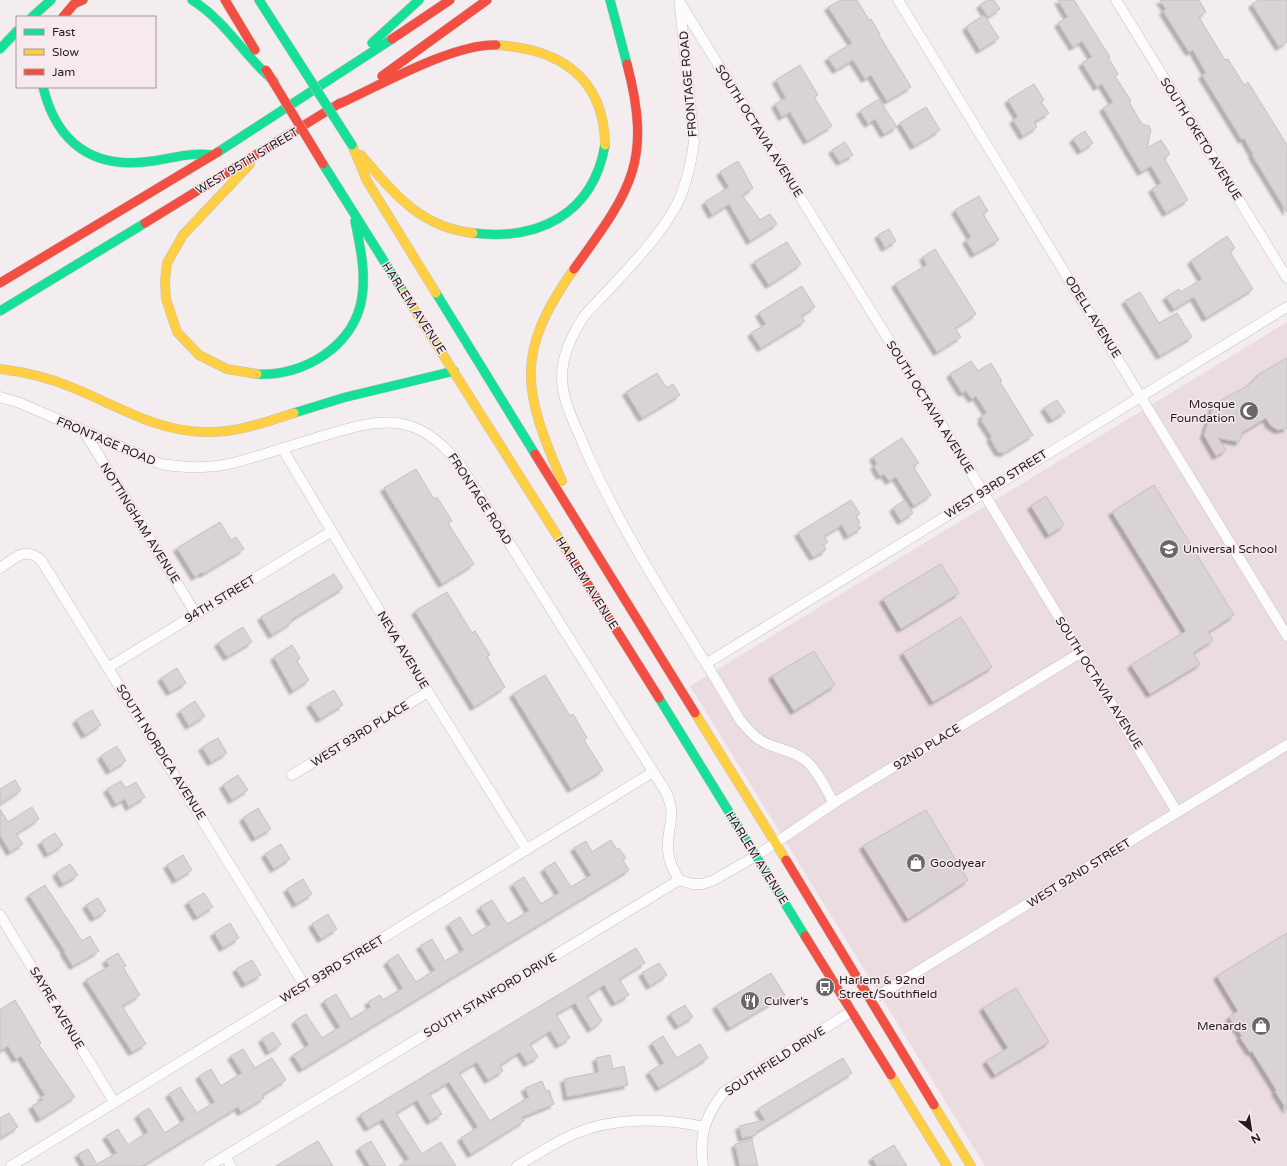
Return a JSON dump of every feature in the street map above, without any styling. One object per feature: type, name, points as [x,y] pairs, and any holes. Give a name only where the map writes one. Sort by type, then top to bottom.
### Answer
[{"type":"main road","points":[[33,16],[51,0]]},
{"type":"main road","points":[[64,16],[74,4],[83,0]]},
{"type":"main road","points":[[192,0],[222,22],[259,70],[274,81]]},
{"type":"main road","name":"HARLEM AVENUE","points":[[225,0],[354,214],[454,371],[948,1166]]},
{"type":"main road","name":"HARLEM AVENUE","points":[[259,0],[352,145],[367,181],[775,842],[971,1166]]},
{"type":"main road","points":[[268,0],[276,26]]},
{"type":"main road","points":[[331,80],[419,0]]},
{"type":"main road","name":"WEST 95TH STREET","points":[[0,283],[213,155],[331,80],[450,0]]},
{"type":"main road","name":"WEST 95TH STREET","points":[[0,311],[339,104],[413,55],[487,0]]},
{"type":"main road","points":[[579,524],[538,422],[532,398],[530,374],[531,351],[545,313],[619,204],[633,173],[637,154],[639,131],[637,111],[610,0]]},
{"type":"main road","points":[[0,49],[16,32]]},
{"type":"main road","points":[[339,104],[442,57],[486,45],[504,45],[549,55],[565,64],[581,77],[594,94],[602,115],[606,135],[604,156],[598,175],[589,191],[577,205],[561,217],[546,225],[523,232],[496,235],[470,233],[448,228],[426,219],[406,205],[352,145]]},
{"type":"main road","points":[[43,88],[53,120],[74,145],[102,159],[121,163],[147,162],[192,153],[213,155]]},
{"type":"main road","points":[[256,155],[240,177],[193,222],[174,248],[166,265],[164,287],[167,306],[173,324],[186,343],[197,354],[213,365],[233,372],[252,375],[272,374],[310,363],[333,348],[345,336],[354,322],[362,293],[363,264],[354,214]]},
{"type":"main road","points":[[0,369],[19,370],[54,379],[163,426],[210,433],[237,429],[330,401],[454,371]]},
{"type":"street","name":"ODELL AVENUE","points":[[898,0],[1287,636]]},
{"type":"street","name":"SOUTH OKETO AVENUE","points":[[1116,0],[1287,278]]},
{"type":"street","name":"SOUTH OCTAVIA AVENUE","points":[[680,1],[983,492],[1177,812]]},
{"type":"street","name":"FRONTAGE ROAD","points":[[680,1],[694,142],[691,162],[685,184],[677,204],[654,239],[585,315],[576,328],[568,344],[562,377],[565,397],[575,424],[618,518],[632,544],[750,732],[760,741],[795,753],[805,760],[813,769],[834,803]]},
{"type":"street","name":"WEST 93RD STREET","points":[[707,663],[983,492],[1287,308]]},
{"type":"street","name":"FRONTAGE ROAD","points":[[0,397],[20,403],[85,433],[161,464],[185,468],[210,467],[233,463],[356,426],[378,421],[396,422],[429,434],[444,446],[463,470],[672,804],[673,816],[668,842],[668,852],[670,863],[679,880]]},
{"type":"street","name":"NOTTINGHAM AVENUE","points":[[85,433],[196,614]]},
{"type":"street","name":"NEVA AVENUE","points":[[282,448],[428,692],[527,850]]},
{"type":"street","name":"94TH STREET","points":[[109,667],[332,531]]},
{"type":"street","name":"SOUTH NORDICA AVENUE","points":[[0,568],[24,553],[33,554],[41,560],[109,667],[305,986]]},
{"type":"street","name":"92ND PLACE","points":[[775,842],[834,803],[1080,653]]},
{"type":"street","name":"WEST 93RD PLACE","points":[[292,776],[428,692]]},
{"type":"street","name":"WEST 92ND STREET","points":[[871,1000],[1287,745]]},
{"type":"street","name":"WEST 93RD STREET","points":[[11,1166],[653,772]]},
{"type":"street","points":[[679,880],[692,884],[702,884],[712,881],[756,856],[775,842]]},
{"type":"street","name":"SOUTH STANFORD DRIVE","points":[[209,1166],[679,880]]},
{"type":"street","name":"SAYRE AVENUE","points":[[0,915],[114,1102]]},
{"type":"street","name":"SOUTHFIELD DRIVE","points":[[703,1166],[701,1152],[704,1127],[711,1108],[724,1092],[852,1011]]},
{"type":"street","points":[[517,1166],[564,1138],[586,1129],[603,1125],[628,1122],[652,1122],[687,1123],[704,1127]]},
{"type":"street","points":[[225,1156],[231,1166]]},
{"type":"shaded area","points":[[1287,322],[1287,1166],[985,1166],[690,686]]},
{"type":"building","points":[[841,0],[857,0],[869,20],[871,19],[880,34],[879,35],[911,87],[887,101],[871,75],[865,79],[853,60],[836,70],[828,58],[852,43],[828,7]]},
{"type":"building","points":[[987,0],[994,0],[1000,9],[988,17],[980,5]]},
{"type":"building","points":[[1058,0],[1074,0],[1110,57],[1108,57],[1118,74],[1115,76],[1131,101],[1129,102],[1142,124],[1149,126],[1151,130],[1147,148],[1161,140],[1170,154],[1164,158],[1188,200],[1166,213],[1152,189],[1161,183],[1151,166],[1141,172],[1103,108],[1113,102],[1102,84],[1097,87],[1082,63],[1092,57],[1082,41],[1073,47],[1058,23],[1068,17]]},
{"type":"building","points":[[1160,0],[1199,0],[1206,12],[1199,17],[1225,60],[1228,59],[1244,85],[1248,82],[1287,145],[1287,212],[1252,155],[1253,154],[1244,138],[1242,140],[1202,75],[1206,73],[1193,50],[1189,52],[1163,11],[1166,9]]},
{"type":"building","points":[[1259,0],[1287,0],[1287,42],[1279,47],[1252,4]]},
{"type":"building","points":[[984,15],[999,38],[980,50],[966,27]]},
{"type":"building","points":[[800,65],[818,95],[814,97],[832,126],[807,141],[790,112],[782,117],[775,104],[786,98],[776,80]]},
{"type":"building","points":[[1034,84],[1044,100],[1041,102],[1049,113],[1034,122],[1037,127],[1023,136],[1013,120],[1018,117],[1008,100]]},
{"type":"building","points":[[879,99],[897,127],[884,134],[875,119],[868,124],[860,111]]},
{"type":"building","points":[[926,107],[940,130],[914,146],[900,123]]},
{"type":"building","points":[[1085,131],[1093,143],[1081,151],[1073,139]]},
{"type":"building","points":[[845,142],[853,155],[840,162],[832,150]]},
{"type":"building","points":[[738,161],[753,188],[742,195],[760,220],[770,214],[777,224],[750,241],[729,204],[712,215],[705,202],[729,187],[720,172]]},
{"type":"building","points":[[979,196],[988,211],[983,214],[999,240],[974,254],[966,240],[971,237],[955,210]]},
{"type":"building","points":[[889,229],[896,241],[885,248],[878,235]]},
{"type":"building","points":[[1227,236],[1235,248],[1230,252],[1253,289],[1206,318],[1194,297],[1174,309],[1166,297],[1179,289],[1181,292],[1202,279],[1191,261]]},
{"type":"building","points":[[787,242],[801,264],[769,285],[754,262]]},
{"type":"building","points":[[935,249],[976,314],[955,328],[961,337],[937,352],[895,284],[927,265],[923,257]]},
{"type":"building","points":[[802,286],[815,307],[801,316],[805,321],[761,348],[751,333],[766,324],[759,313]]},
{"type":"building","points":[[1140,292],[1159,323],[1177,313],[1192,337],[1160,356],[1125,301]]},
{"type":"building","name":"Mosque Foundation","points":[[1287,358],[1287,428],[1278,430],[1270,425],[1266,418],[1243,432],[1239,442],[1218,438],[1226,450],[1216,456],[1204,435],[1214,404],[1249,385],[1261,373]]},
{"type":"building","points":[[971,361],[978,371],[991,363],[1002,381],[1000,382],[1033,435],[1004,453],[998,452],[990,438],[992,437],[981,420],[983,419],[981,416],[987,413],[976,396],[972,399],[966,391],[962,393],[950,374]]},
{"type":"building","points":[[657,373],[667,388],[673,384],[680,395],[642,418],[626,392]]},
{"type":"building","points":[[1057,400],[1065,412],[1052,420],[1044,408]]},
{"type":"building","points":[[902,438],[919,463],[913,466],[931,495],[914,506],[896,477],[889,481],[884,474],[880,476],[874,466],[877,464],[873,457]]},
{"type":"building","points":[[416,469],[434,499],[437,497],[452,521],[448,523],[474,564],[442,584],[384,488]]},
{"type":"building","points":[[1154,485],[1234,615],[1208,632],[1213,640],[1193,653],[1200,664],[1150,694],[1131,665],[1186,631],[1112,512]]},
{"type":"building","points":[[1046,496],[1064,525],[1049,535],[1031,506]]},
{"type":"building","points":[[851,500],[860,514],[856,516],[860,522],[858,524],[861,528],[848,536],[842,525],[824,536],[828,542],[823,545],[826,550],[813,557],[798,533]]},
{"type":"building","points":[[905,500],[913,513],[901,521],[893,508]]},
{"type":"building","points":[[220,522],[231,540],[236,537],[244,549],[203,574],[202,572],[195,577],[177,548]]},
{"type":"building","points":[[941,564],[959,593],[901,629],[883,599]]},
{"type":"building","points":[[334,574],[343,588],[291,620],[292,622],[272,635],[261,617]]},
{"type":"building","points":[[447,592],[472,633],[475,631],[490,655],[487,657],[505,687],[474,707],[415,611]]},
{"type":"building","points":[[961,617],[992,667],[933,702],[903,653]]},
{"type":"building","points":[[243,627],[252,642],[227,657],[218,643]]},
{"type":"building","points":[[292,645],[300,658],[297,661],[309,680],[293,691],[274,657]]},
{"type":"building","points":[[814,651],[835,685],[794,711],[772,676]]},
{"type":"building","points":[[177,668],[186,683],[170,692],[161,678]]},
{"type":"building","points":[[545,675],[570,716],[573,714],[587,738],[584,740],[603,770],[571,789],[513,694]]},
{"type":"building","points":[[334,690],[343,705],[320,719],[310,704]]},
{"type":"building","points":[[195,701],[205,716],[189,726],[180,711]]},
{"type":"building","points":[[92,710],[101,725],[85,735],[76,720]]},
{"type":"building","points":[[218,738],[227,753],[211,762],[202,747]]},
{"type":"building","points":[[117,746],[126,761],[110,771],[101,756]]},
{"type":"building","points":[[238,775],[248,790],[232,800],[223,785]]},
{"type":"building","points":[[15,780],[21,790],[0,804],[0,789]]},
{"type":"building","points":[[121,781],[126,788],[136,782],[145,797],[129,807],[125,799],[116,804],[107,789]]},
{"type":"building","points":[[32,807],[39,819],[16,834],[23,844],[10,852],[0,835],[0,809],[8,822]]},
{"type":"building","points":[[258,808],[271,829],[255,838],[243,818]]},
{"type":"building","name":"Goodyear","points":[[926,810],[968,880],[908,919],[863,846]]},
{"type":"building","points":[[55,833],[63,845],[48,854],[41,842]]},
{"type":"building","points":[[611,840],[617,850],[619,848],[626,858],[623,860],[629,870],[302,1069],[293,1055],[309,1045],[295,1021],[306,1014],[322,1038],[340,1027],[324,1001],[336,994],[351,1019],[371,1007],[368,1002],[380,995],[383,1000],[403,988],[387,962],[398,954],[416,982],[435,970],[420,946],[432,939],[445,961],[464,950],[449,924],[460,917],[472,936],[491,924],[480,907],[492,900],[507,924],[529,911],[513,884],[524,877],[541,904],[559,893],[544,869],[555,862],[571,887],[591,875],[574,848],[586,841],[592,852]]},
{"type":"building","points":[[281,844],[290,859],[274,869],[265,854]]},
{"type":"building","points":[[183,855],[192,870],[176,880],[167,865]]},
{"type":"building","points":[[70,864],[78,875],[63,884],[56,873]]},
{"type":"building","points":[[303,879],[312,894],[296,904],[287,889]]},
{"type":"building","points":[[45,885],[82,941],[90,936],[99,951],[73,966],[29,895]]},
{"type":"building","points":[[204,893],[213,907],[197,917],[188,902]]},
{"type":"building","points":[[98,898],[106,911],[94,918],[86,905]]},
{"type":"building","points":[[328,914],[337,929],[321,939],[312,924]]},
{"type":"building","points":[[230,923],[239,938],[223,948],[214,933]]},
{"type":"building","name":"Menards","points":[[1287,933],[1287,1110],[1275,1091],[1277,1091],[1252,1051],[1250,1052],[1240,1037],[1242,1036],[1229,1017],[1238,1011],[1217,976]]},
{"type":"building","points":[[636,948],[645,963],[619,979],[629,995],[615,1003],[604,985],[587,996],[602,1021],[591,1029],[575,1003],[556,1014],[570,1038],[559,1045],[550,1031],[530,1044],[538,1057],[527,1063],[520,1052],[500,1065],[503,1071],[488,1080],[477,1062],[459,1073],[490,1121],[529,1097],[525,1088],[542,1081],[546,1091],[549,1090],[554,1104],[522,1117],[524,1121],[471,1154],[461,1138],[478,1127],[449,1082],[429,1094],[442,1114],[430,1121],[417,1100],[396,1113],[422,1154],[441,1142],[456,1166],[399,1166],[409,1159],[383,1119],[368,1128],[360,1115]]},
{"type":"building","points":[[118,953],[126,966],[123,967],[140,995],[122,1006],[146,1044],[132,1052],[86,980],[109,966],[106,960]]},
{"type":"building","points":[[252,960],[261,975],[245,984],[236,969]]},
{"type":"building","points":[[659,963],[667,975],[650,986],[642,973]]},
{"type":"building","name":"Culver's","points":[[771,973],[785,995],[730,1028],[716,1006]]},
{"type":"building","points":[[1016,988],[1049,1042],[995,1075],[986,1061],[1008,1048],[983,1008]]},
{"type":"building","points":[[15,1000],[41,1043],[39,1045],[75,1097],[40,1119],[32,1106],[43,1100],[41,1097],[45,1095],[21,1056],[16,1059],[8,1046],[0,1051],[0,1010]]},
{"type":"building","points":[[685,1005],[693,1017],[678,1026],[670,1014]]},
{"type":"building","points":[[273,1032],[281,1044],[269,1052],[262,1039]]},
{"type":"building","points":[[663,1036],[677,1058],[700,1044],[708,1058],[659,1088],[649,1072],[664,1063],[652,1043]]},
{"type":"building","points":[[243,1049],[255,1068],[272,1058],[286,1080],[262,1095],[264,1098],[241,1112],[238,1107],[142,1166],[85,1166],[78,1154],[88,1149],[97,1164],[117,1153],[106,1136],[118,1129],[128,1145],[148,1132],[138,1115],[149,1108],[165,1133],[185,1120],[169,1094],[180,1087],[197,1113],[215,1102],[199,1076],[211,1069],[221,1086],[242,1073],[231,1056]]},
{"type":"building","points":[[610,1055],[613,1069],[624,1066],[628,1085],[567,1097],[564,1079],[599,1072],[596,1058]]},
{"type":"building","points":[[843,1058],[852,1073],[756,1132],[756,1135],[742,1138],[739,1126],[765,1120],[758,1109]]},
{"type":"building","points":[[9,1113],[18,1127],[0,1138],[0,1118]]},
{"type":"building","points":[[752,1140],[758,1166],[740,1166],[735,1144]]},
{"type":"building","points":[[318,1141],[333,1166],[276,1166]]},
{"type":"building","points":[[371,1141],[386,1166],[370,1166],[359,1148]]},
{"type":"building","points":[[894,1145],[907,1166],[877,1166],[872,1158]]},
{"type":"traffic: fast","points":[[33,16],[51,0]]},
{"type":"traffic: fast","points":[[192,0],[215,18],[253,61],[274,81]]},
{"type":"traffic: fast","points":[[259,0],[293,53]]},
{"type":"traffic: fast","points":[[372,43],[419,0]]},
{"type":"traffic: fast","points":[[610,0],[627,64]]},
{"type":"traffic: fast","points":[[0,49],[16,32]]},
{"type":"traffic: fast","points":[[218,152],[392,39]]},
{"type":"traffic: fast","points":[[293,53],[352,145]]},
{"type":"traffic: fast","points":[[43,88],[49,107],[58,124],[68,138],[81,149],[96,157],[132,163],[189,155],[213,155]]},
{"type":"traffic: fast","points":[[473,233],[497,234],[520,232],[541,227],[559,218],[575,205],[589,189],[599,169],[605,145]]},
{"type":"traffic: fast","points":[[323,164],[404,293]]},
{"type":"traffic: fast","points":[[257,374],[274,374],[309,364],[338,344],[349,330],[357,314],[363,287],[362,259],[355,221]]},
{"type":"traffic: fast","points":[[0,311],[145,223]]},
{"type":"traffic: fast","points":[[436,293],[535,454]]},
{"type":"traffic: fast","points":[[294,413],[346,397],[454,371]]},
{"type":"traffic: fast","points":[[659,698],[805,936]]},
{"type":"traffic: slow","points":[[496,45],[540,53],[558,60],[574,71],[587,85],[597,101],[603,121],[605,145]]},
{"type":"traffic: slow","points":[[352,145],[367,181],[436,293]]},
{"type":"traffic: slow","points":[[361,155],[397,195],[423,216],[437,224],[473,233]]},
{"type":"traffic: slow","points":[[250,164],[183,235],[167,263],[165,281],[166,299],[177,332],[199,355],[227,369],[257,374]]},
{"type":"traffic: slow","points":[[562,481],[539,421],[533,396],[531,373],[534,349],[541,325],[574,269]]},
{"type":"traffic: slow","points":[[404,293],[570,556]]},
{"type":"traffic: slow","points":[[0,369],[27,373],[53,380],[136,416],[187,431],[228,431],[251,426],[294,413]]},
{"type":"traffic: slow","points":[[695,713],[786,860]]},
{"type":"traffic: slow","points":[[891,1075],[947,1166]]},
{"type":"traffic: slow","points":[[934,1105],[971,1166]]},
{"type":"traffic: jam","points":[[64,16],[74,4],[83,0]]},
{"type":"traffic: jam","points":[[225,0],[255,50]]},
{"type":"traffic: jam","points":[[392,39],[450,0]]},
{"type":"traffic: jam","points":[[382,76],[487,0]]},
{"type":"traffic: jam","points":[[339,104],[438,58],[479,46],[496,45]]},
{"type":"traffic: jam","points":[[574,269],[610,218],[622,196],[631,174],[636,152],[638,127],[627,64]]},
{"type":"traffic: jam","points":[[266,70],[323,164]]},
{"type":"traffic: jam","points":[[145,223],[340,103]]},
{"type":"traffic: jam","points":[[0,283],[218,152]]},
{"type":"traffic: jam","points":[[535,454],[695,713]]},
{"type":"traffic: jam","points":[[570,556],[659,698]]},
{"type":"traffic: jam","points":[[786,860],[934,1105]]},
{"type":"traffic: jam","points":[[805,936],[891,1075]]},
{"type":"place","name":"Mosque Foundation","points":[[1249,411]]},
{"type":"place","name":"Universal School","points":[[1169,549]]},
{"type":"place","name":"Goodyear","points":[[916,863]]},
{"type":"place","name":"Harlem & 92nd Street/Southfield","points":[[825,987]]},
{"type":"place","name":"Culver's","points":[[750,1001]]},
{"type":"place","name":"Menards","points":[[1261,1026]]}]
